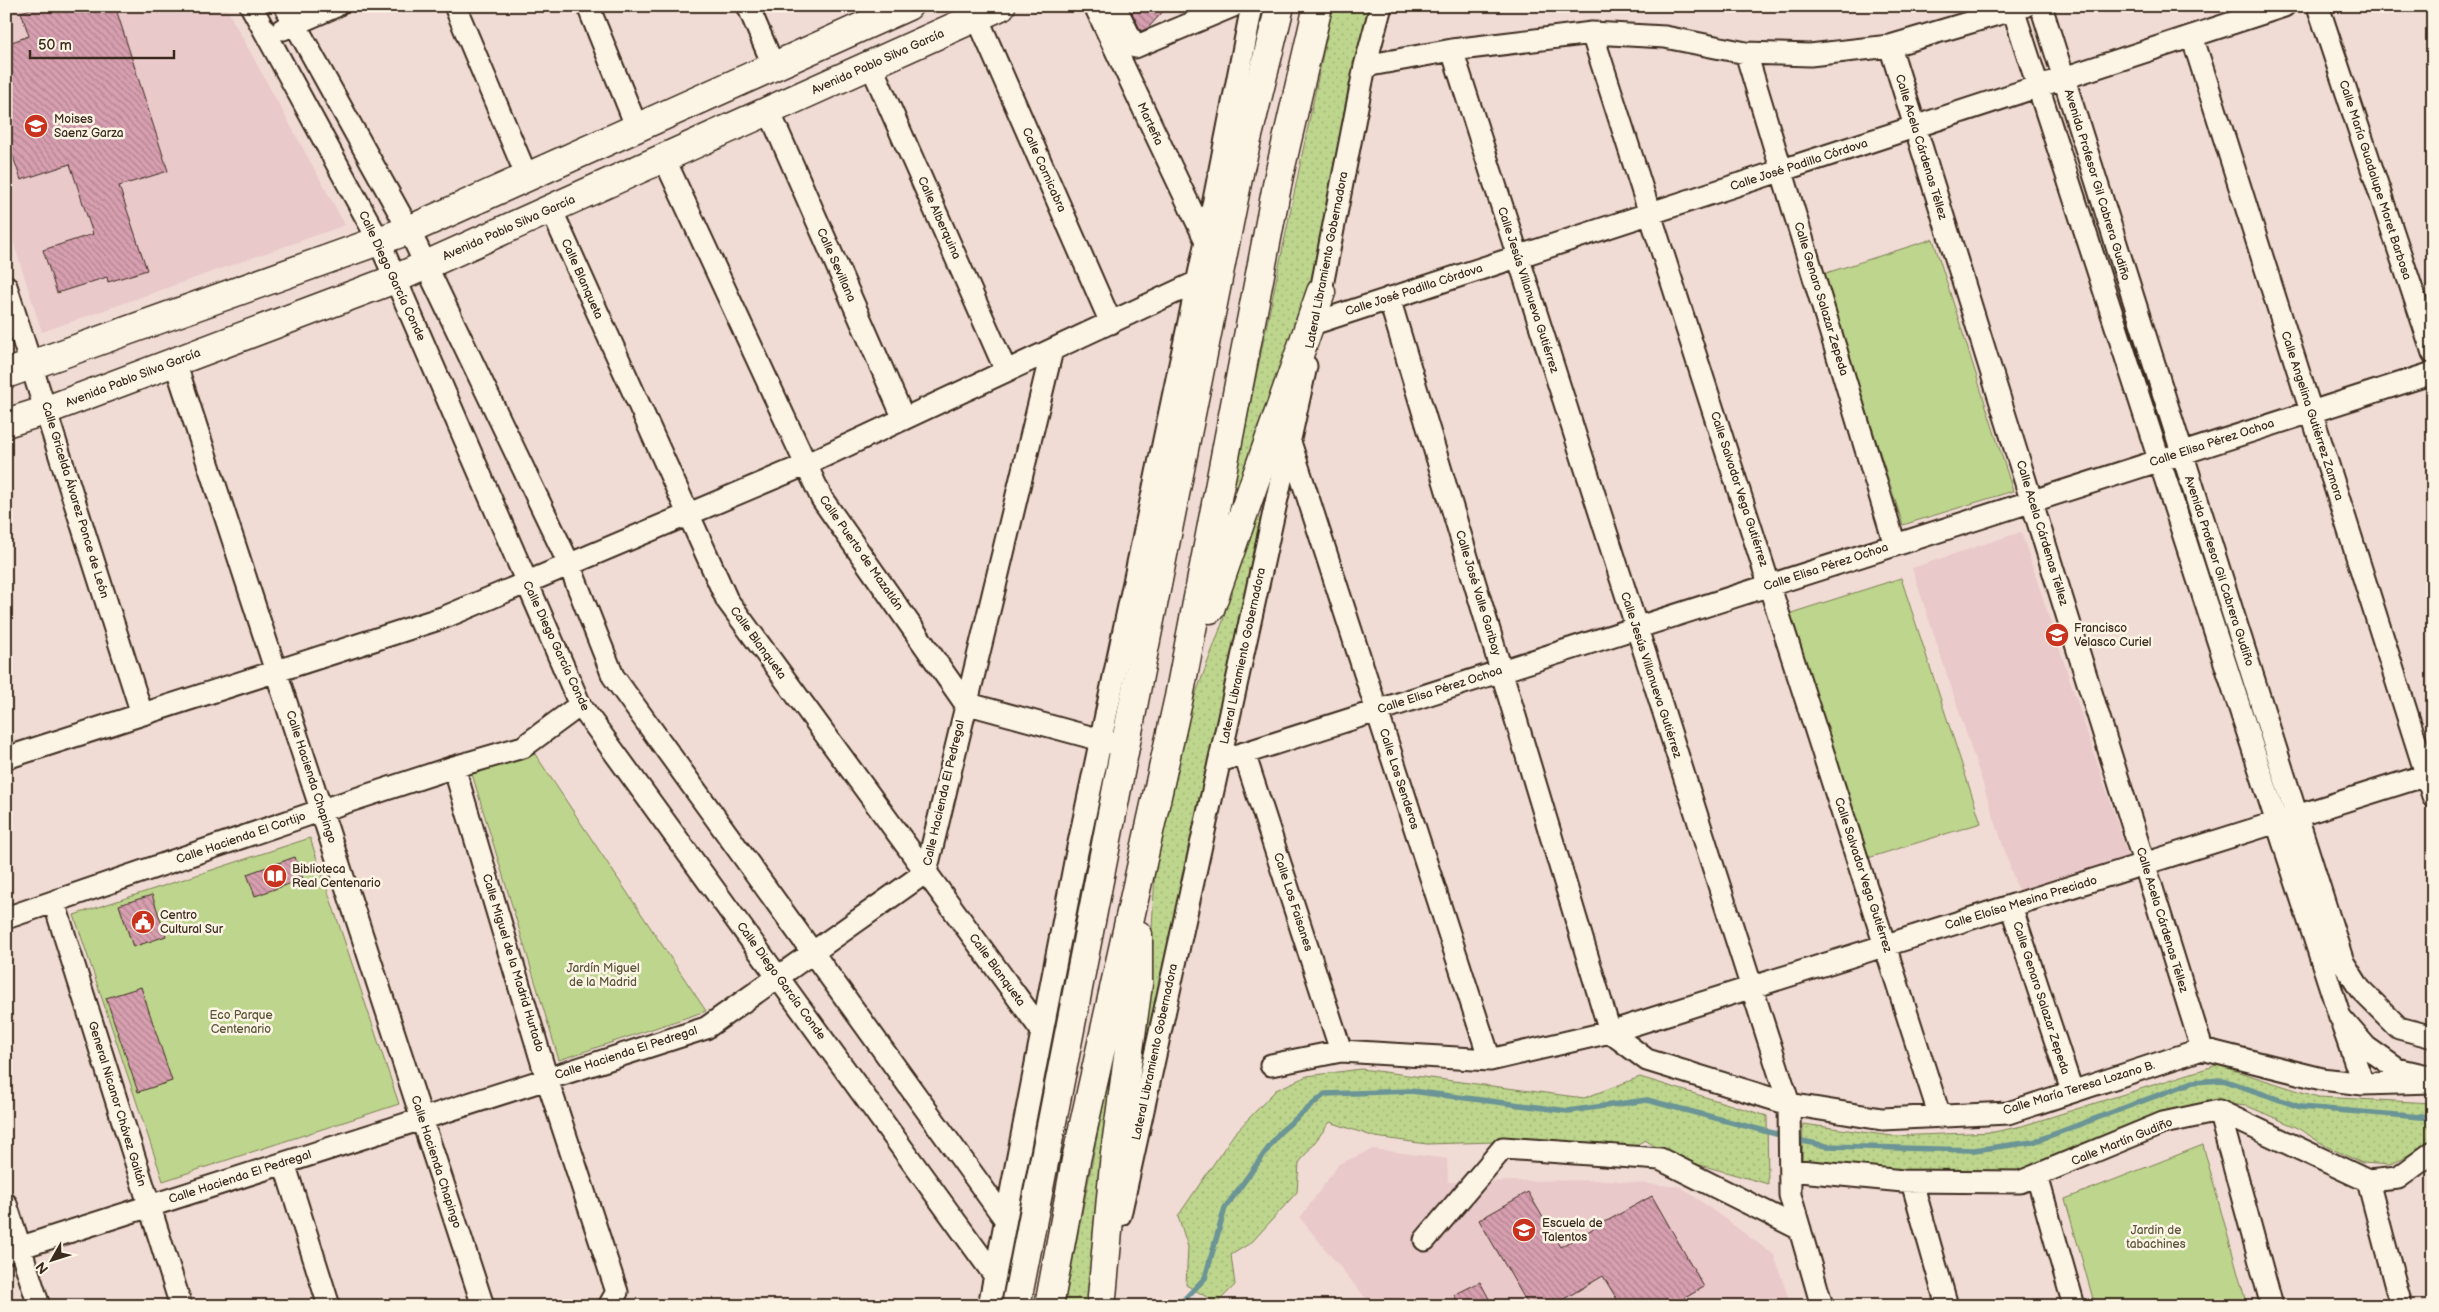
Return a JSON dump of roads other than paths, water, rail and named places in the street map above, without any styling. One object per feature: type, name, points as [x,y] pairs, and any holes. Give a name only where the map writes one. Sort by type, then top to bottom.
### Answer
[{"type":"main road","points":[[1016,1306],[1113,743],[1240,168],[1280,6]]},
{"type":"main road","points":[[1049,1306],[1076,1160],[1179,697],[1279,176],[1318,6]]},
{"type":"main road","points":[[6,374],[409,230],[904,7]]},
{"type":"main road","name":"Avenida Pablo Silva García","points":[[6,423],[47,410],[396,279],[989,12]]},
{"type":"main road","points":[[1179,697],[1321,292]]},
{"type":"main road","points":[[1101,1301],[1115,1154],[1138,984],[1139,876]]},
{"type":"street","name":"Calle Diego García Conde","points":[[251,6],[378,241],[396,279],[580,705],[995,1276]]},
{"type":"street","points":[[268,35],[290,15],[336,6]]},
{"type":"street","points":[[455,6],[527,177]]},
{"type":"street","points":[[588,6],[637,128]]},
{"type":"street","points":[[748,6],[774,66]]},
{"type":"street","name":"Marteña","points":[[1095,6],[1206,241]]},
{"type":"street","points":[[1115,6],[1135,47],[1204,12],[1233,6]]},
{"type":"street","points":[[989,1306],[1042,1031],[1113,743],[1197,282],[1252,6]]},
{"type":"street","name":"Lateral Libramiento Gobernadora","points":[[1101,1301],[1146,1089],[1290,441],[1365,66],[1381,6]]},
{"type":"street","name":"Avenida Profesor Gil Cabrera Gudiño","points":[[2041,6],[2343,962],[2360,989],[2399,1028],[2433,1037]]},
{"type":"street","name":"Calle José Padilla Córdova","points":[[1314,323],[2284,6]]},
{"type":"street","name":"Calle María Guadalupe Moret Barbosa","points":[[2318,6],[2433,353]]},
{"type":"street","points":[[1365,66],[1452,50],[1592,33],[1666,37],[1746,53],[1810,55],[1890,46],[2017,7]]},
{"type":"street","name":"Avenida Profesor Gil Cabrera Gudiño","points":[[2017,7],[2038,86],[2276,822],[2363,1084]]},
{"type":"street","name":"Calle Cornicabra","points":[[989,12],[1111,322]]},
{"type":"street","points":[[290,15],[409,230],[569,564],[613,676],[1005,1219]]},
{"type":"street","name":"Calle Salvador Vega Gutiérrez","points":[[1592,33],[1940,1117]]},
{"type":"street","name":"Calle Angelina Gutiérrez Zamora","points":[[2192,36],[2311,412],[2429,774],[2433,796]]},
{"type":"street","name":"Calle Acela Cárdenas Téllez","points":[[1890,46],[2202,1049]]},
{"type":"street","name":"Calle Jesús Villanueva Gutiérrez","points":[[1452,50],[1789,1112],[1790,1195],[1822,1306]]},
{"type":"street","name":"Calle Genaro Salazar Zepeda","points":[[1746,53],[1895,545]]},
{"type":"street","name":"Calle Alberquina","points":[[871,65],[1006,371]]},
{"type":"street","name":"Calle Sevillana","points":[[769,111],[904,419]]},
{"type":"street","name":"Calle Puerto de Mazatlán","points":[[664,158],[805,465],[822,498],[965,703]]},
{"type":"street","name":"Calle Blanqueta","points":[[551,210],[727,600],[1042,1031]]},
{"type":"street","points":[[6,757],[445,617],[805,465],[1197,282]]},
{"type":"street","name":"Calle Gricelda Álvarez Ponce de León","points":[[6,286],[47,410],[142,714]]},
{"type":"street","name":"Calle José Valle Garibay","points":[[1389,298],[1610,1032]]},
{"type":"street","name":"Calle Hacienda El Pedregal","points":[[13,1250],[706,1028],[926,872],[965,703],[1052,350]]},
{"type":"street","name":"Calle Hacienda Chapingo","points":[[176,362],[483,1306]]},
{"type":"street","name":"Calle Elisa Pérez Ochoa","points":[[1220,761],[2433,373]]},
{"type":"street","name":"Calle Los Senderos","points":[[1290,441],[1490,1060]]},
{"type":"street","points":[[965,703],[1113,743]]},
{"type":"street","name":"Calle Hacienda El Cortijo","points":[[6,918],[454,766],[523,747],[580,705]]},
{"type":"street","name":"Calle Los Faisanes","points":[[1244,753],[1341,1051]]},
{"type":"street","name":"Calle Miguel de la Madrid Hurtado","points":[[454,766],[548,1079],[617,1292],[611,1304]]},
{"type":"street","name":"Calle Eloísa Mesina Preciado","points":[[1610,1032],[2429,774]]},
{"type":"street","name":"General Nicanor Chávez Gaitán","points":[[54,902],[180,1306]]},
{"type":"street","name":"Calle Genaro Salazar Zepeda","points":[[2011,906],[2072,1091]]},
{"type":"street","name":"Avenida Profesor Gil Cabrera Gudiño","points":[[2340,1017],[2366,1047],[2397,1069],[2433,1078]]},
{"type":"street","points":[[1271,1065],[1341,1051],[1490,1060],[1610,1032]]},
{"type":"street","name":"Calle María Teresa Lozano B.","points":[[1610,1032],[1647,1060],[1789,1112],[1882,1119],[2008,1113],[2202,1049]]},
{"type":"street","points":[[2202,1049],[2322,1079],[2363,1084],[2433,1082]]},
{"type":"street","points":[[2219,1111],[2368,1182],[2398,1178],[2433,1152]]},
{"type":"street","points":[[2219,1111],[2272,1306]]},
{"type":"street","name":"Calle Martín Gudiño","points":[[1790,1170],[1912,1182],[2020,1182],[2163,1123],[2219,1111]]},
{"type":"street","points":[[1426,1240],[1503,1148],[1660,1159],[1800,1230]]},
{"type":"street","points":[[284,1163],[329,1306]]},
{"type":"street","points":[[2037,1176],[2074,1306]]},
{"type":"street","points":[[1912,1182],[1947,1306]]},
{"type":"street","points":[[2368,1182],[2401,1306]]},
{"type":"street","points":[[6,1204],[13,1250],[39,1306]]},
{"type":"waterway","points":[[1793,1139],[1826,1146],[1974,1150],[2033,1142],[2193,1082],[2223,1080],[2300,1107],[2433,1118]]},
{"type":"waterway","points":[[1178,1306],[1205,1278],[1225,1208],[1280,1132],[1325,1094],[1411,1091],[1568,1111],[1647,1100],[1784,1136]]},
{"type":"place","name":"Moises Saenz Garza","points":[[36,126]]},
{"type":"place","name":"Francisco Velasco Curiel","points":[[2057,635]]},
{"type":"place","name":"Biblioteca Real Centenario","points":[[275,876]]},
{"type":"place","name":"Centro Cultural Sur","points":[[143,922]]},
{"type":"place","name":"Escuela de Talentos","points":[[1524,1230]]},
{"type":"park label","name":"Jardín Miguel de la Madrid","points":[[603,975]]},
{"type":"park label","name":"Eco Parque Centenario","points":[[241,1022]]},
{"type":"park label","name":"Jardin de tabachines","points":[[2156,1237]]}]
